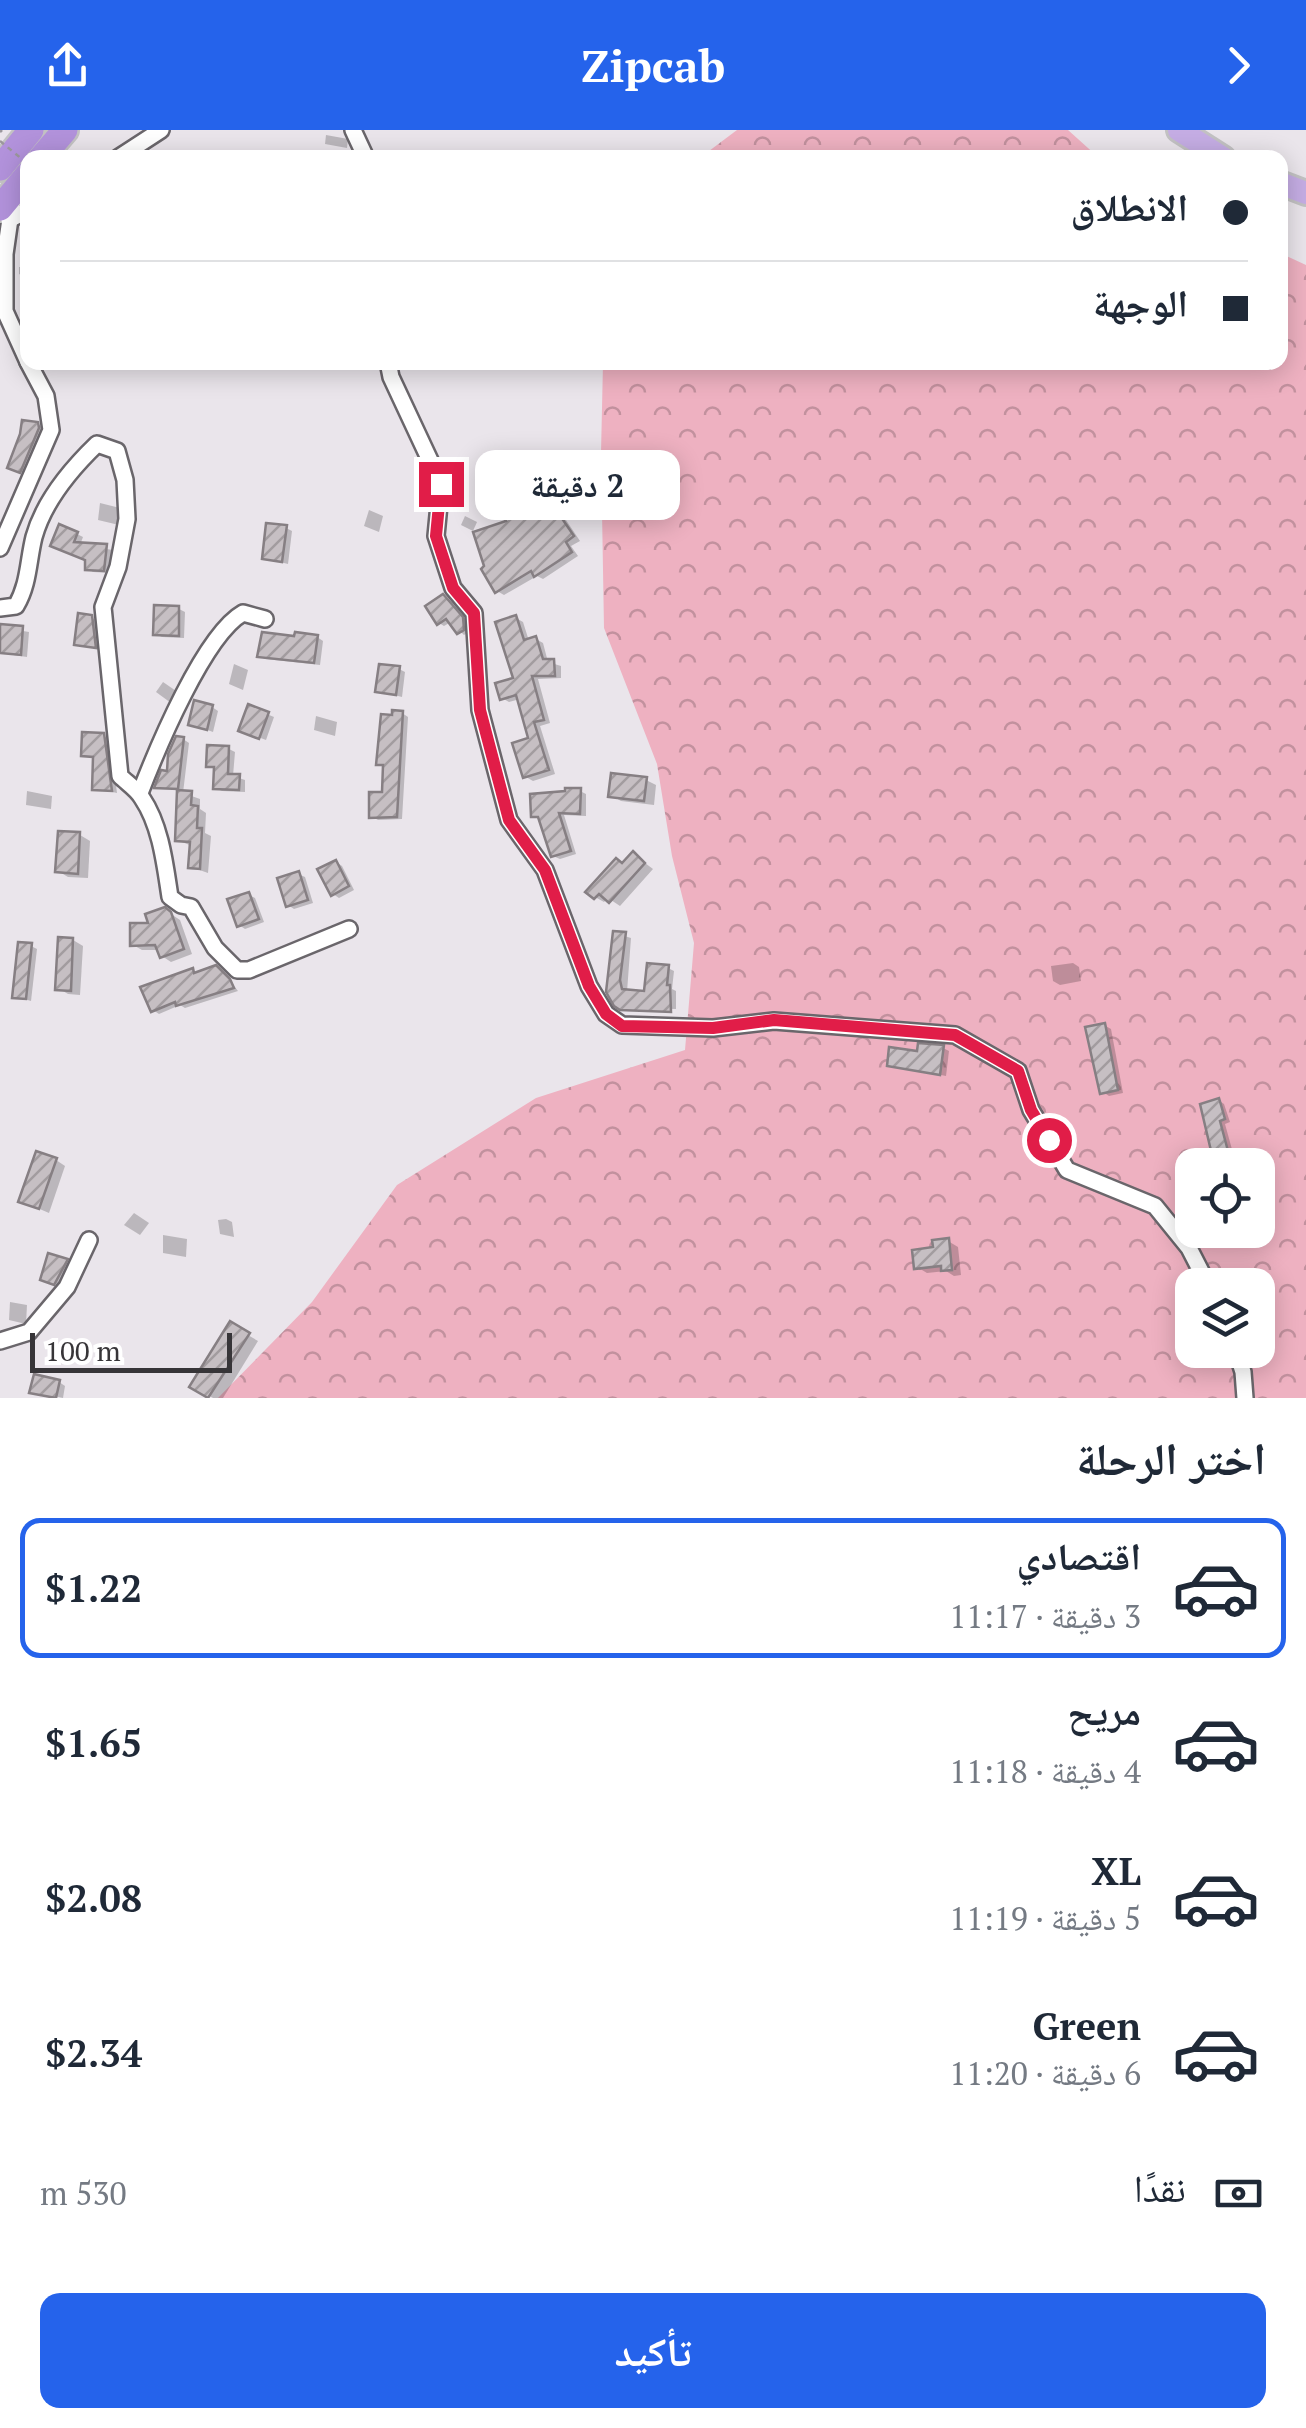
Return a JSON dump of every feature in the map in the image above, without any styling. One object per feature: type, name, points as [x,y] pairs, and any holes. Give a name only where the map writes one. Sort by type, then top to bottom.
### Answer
[{"type":"highway","points":[[49,150],[65,130]]},
{"type":"highway","points":[[12,196],[20,168]]},
{"type":"main road","points":[[1180,130],[1211,150]]},
{"type":"street","points":[[130,150],[161,130]]},
{"type":"street","points":[[12,196],[4,312],[20,345]]},
{"type":"street","points":[[0,548],[50,430],[46,396],[32,370]]},
{"type":"street","points":[[390,370],[441,484],[436,536],[453,588],[474,613],[480,710],[509,820],[545,870],[589,986],[606,1014],[622,1026],[713,1028],[774,1020],[955,1035],[1018,1071],[1031,1110],[1067,1170],[1154,1206],[1189,1248],[1199,1268]]},
{"type":"street","points":[[0,608],[16,606],[24,592],[35,533],[67,473],[96,444],[117,452],[125,480],[126,519],[118,567],[103,607],[120,776],[140,794],[163,855],[170,898],[181,906],[191,907],[216,948],[236,970],[249,970],[348,929]]},
{"type":"street","points":[[140,794],[163,739],[222,630],[243,613],[265,619]]},
{"type":"street","points":[[0,1341],[29,1332],[67,1287],[90,1240]]},
{"type":"street","points":[[1242,1368],[1245,1398]]},
{"type":"path","points":[[0,141],[20,157]]},
{"type":"green space","points":[[737,130],[1068,130],[1090,150],[710,150]]},
{"type":"green space","points":[[1288,257],[1306,265],[1306,1398],[218,1398],[312,1302],[397,1185],[536,1098],[685,1050],[694,943],[672,856],[657,764],[604,628],[603,370],[1288,370]]},
{"type":"building","points":[[22,420],[38,422],[39,428],[20,473],[7,468]]},
{"type":"building","points":[[546,495],[574,536],[566,542],[572,552],[534,577],[531,571],[495,593],[481,569],[484,566],[473,532],[506,521],[503,515],[522,505],[525,510]]},
{"type":"building","points":[[266,523],[287,525],[282,562],[262,559]]},
{"type":"building","points":[[59,524],[78,532],[74,542],[107,544],[104,571],[85,570],[85,560],[50,546]]},
{"type":"building","points":[[443,594],[463,617],[464,630],[457,634],[446,619],[437,625],[425,606]]},
{"type":"building","points":[[154,605],[179,606],[179,636],[153,635]]},
{"type":"building","points":[[78,613],[92,615],[96,648],[74,645]]},
{"type":"building","points":[[516,615],[524,640],[536,636],[543,659],[554,659],[555,676],[532,676],[544,720],[534,722],[549,770],[523,778],[512,743],[528,738],[516,695],[500,700],[495,683],[513,678],[495,622]]},
{"type":"building","points":[[0,624],[23,626],[21,655],[0,653]]},
{"type":"building","points":[[262,632],[318,635],[314,663],[257,657]]},
{"type":"building","points":[[379,664],[400,666],[396,695],[375,692]]},
{"type":"building","points":[[194,700],[213,705],[207,730],[188,725]]},
{"type":"building","points":[[248,704],[269,712],[259,739],[238,731]]},
{"type":"building","points":[[392,710],[403,711],[397,817],[369,818],[369,792],[382,792],[383,765],[376,765],[381,714],[392,715]]},
{"type":"building","points":[[82,732],[104,733],[112,791],[92,790],[93,757],[81,756]]},
{"type":"building","points":[[176,736],[184,737],[178,789],[154,788],[161,770],[167,771],[168,754]]},
{"type":"building","points":[[207,745],[229,746],[228,774],[240,774],[239,790],[213,789],[214,767],[206,767]]},
{"type":"building","points":[[611,773],[647,777],[644,801],[608,797]]},
{"type":"building","points":[[581,788],[580,814],[559,813],[571,851],[551,857],[538,817],[531,817],[530,794]]},
{"type":"building","points":[[177,790],[192,791],[191,805],[198,806],[197,828],[202,828],[200,869],[188,868],[190,842],[175,841]]},
{"type":"building","points":[[58,831],[80,832],[78,874],[55,872]]},
{"type":"building","points":[[633,851],[645,863],[609,903],[599,894],[594,899],[585,892],[616,858],[622,863]]},
{"type":"building","points":[[336,860],[349,886],[331,896],[317,869]]},
{"type":"building","points":[[299,871],[308,900],[286,907],[277,878]]},
{"type":"building","points":[[249,892],[259,919],[237,927],[227,899]]},
{"type":"building","points":[[165,907],[171,912],[184,949],[160,958],[155,945],[130,946],[130,923],[148,923],[145,914]]},
{"type":"building","points":[[613,931],[626,932],[622,989],[644,991],[647,963],[669,965],[671,1012],[620,1010],[614,1006],[606,992]]},
{"type":"building","points":[[58,937],[73,938],[71,991],[55,990]]},
{"type":"building","points":[[18,942],[32,943],[26,999],[12,998]]},
{"type":"building","points":[[216,965],[234,988],[151,1012],[140,987],[193,968],[194,973]]},
{"type":"building","points":[[1105,1023],[1118,1090],[1100,1094],[1085,1027]]},
{"type":"building","points":[[918,1043],[944,1045],[940,1075],[887,1066],[889,1047],[917,1051]]},
{"type":"building","points":[[1219,1098],[1227,1148],[1210,1148],[1200,1104]]},
{"type":"building","points":[[36,1151],[57,1158],[39,1209],[18,1202]]},
{"type":"building","points":[[949,1238],[952,1270],[941,1271],[941,1266],[914,1269],[912,1250],[933,1247],[932,1240]]},
{"type":"building","points":[[48,1253],[68,1259],[54,1285],[40,1280]]},
{"type":"building","points":[[230,1321],[250,1333],[208,1398],[189,1387]]},
{"type":"building","points":[[34,1374],[60,1380],[56,1398],[29,1393]]},
{"type":"route","points":[[441,484],[436,536],[453,588],[474,613],[480,710],[509,820],[545,870],[589,986],[606,1014],[622,1026],[713,1028],[774,1020],[955,1035],[1018,1071],[1031,1110],[1049,1140]]}]
